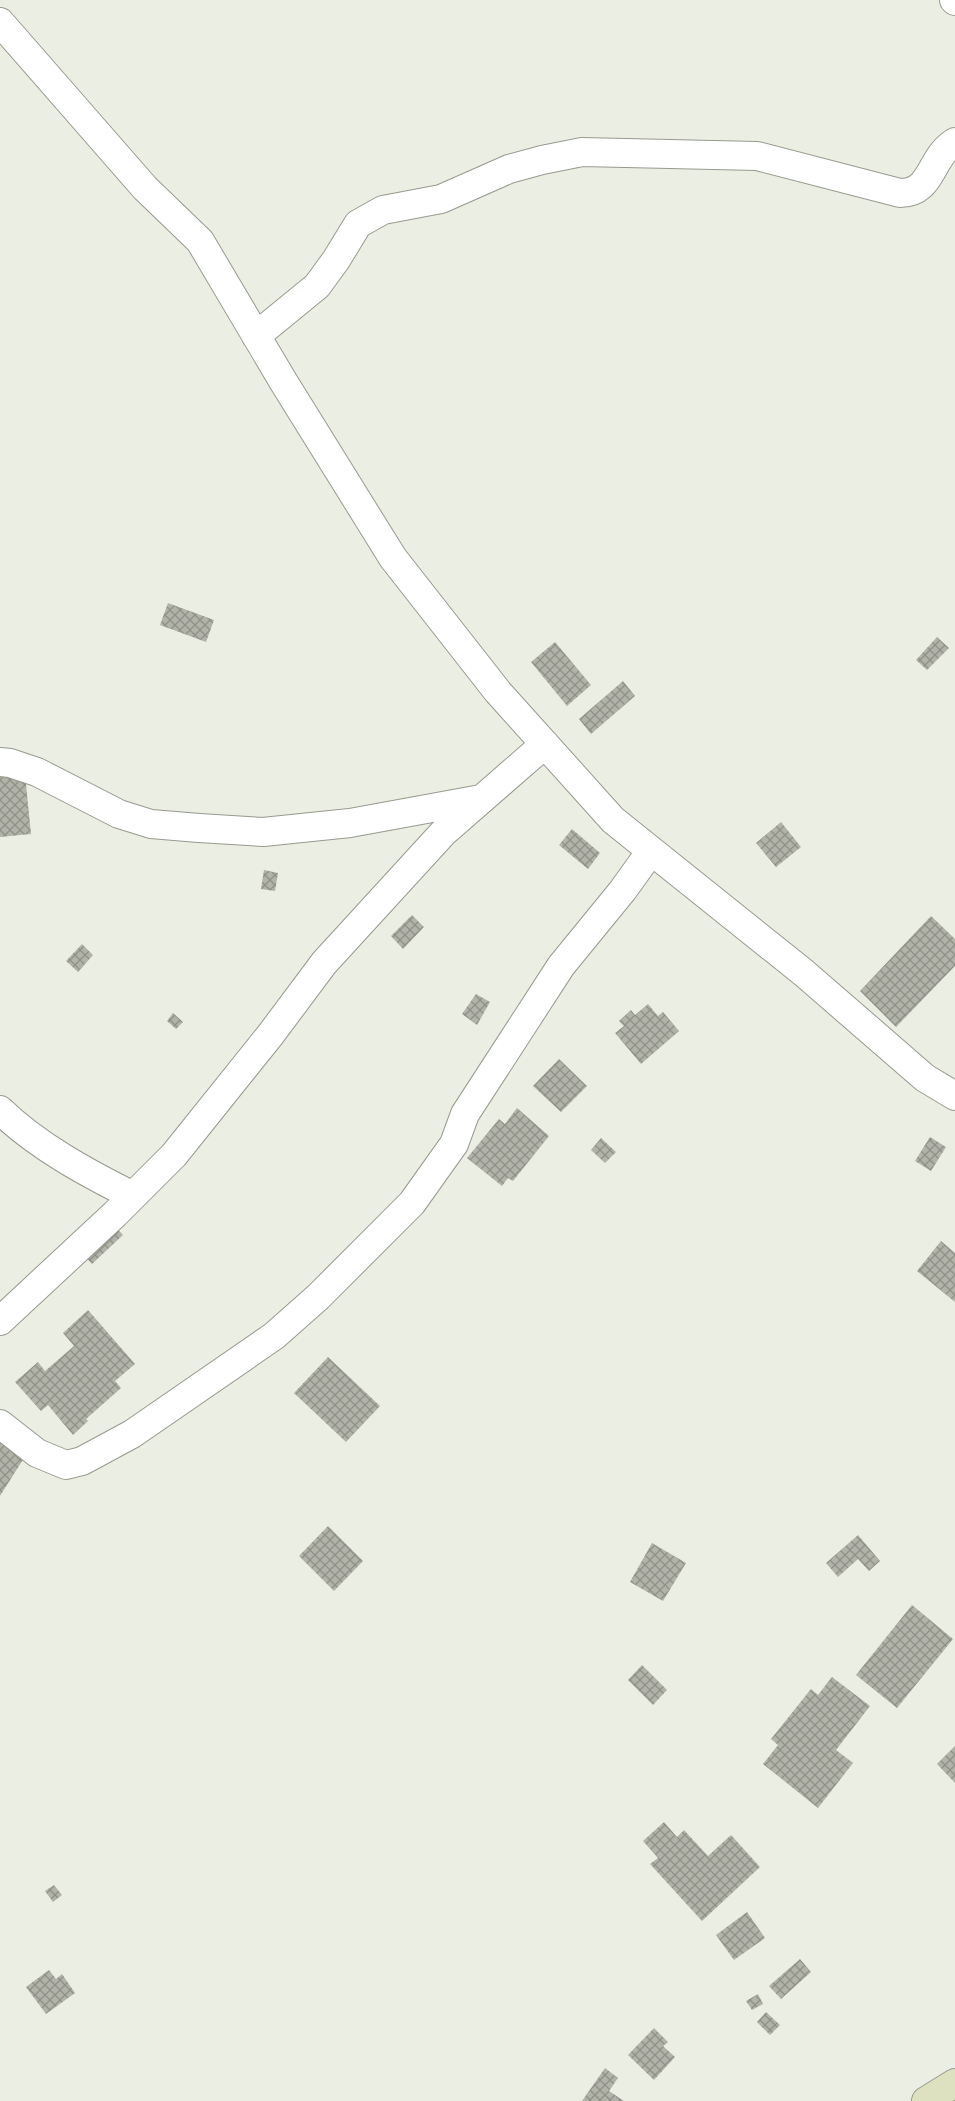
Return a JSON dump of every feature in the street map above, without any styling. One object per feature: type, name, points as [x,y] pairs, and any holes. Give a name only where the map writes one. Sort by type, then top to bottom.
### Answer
[{"type":"street","points":[[0,22],[145,188],[200,242],[393,558],[498,692],[613,820],[804,973],[925,1078],[955,1096]]},
{"type":"street","points":[[256,336],[317,286],[336,260],[358,224],[383,210],[441,199],[509,169],[582,152],[757,156],[900,193],[909,193],[920,188],[940,156],[955,142]]},
{"type":"street","points":[[0,1321],[174,1155],[271,1034],[324,963],[443,833],[545,744]]},
{"type":"street","points":[[0,762],[10,763],[37,772],[119,814],[151,824],[199,828],[273,831],[350,823],[482,798]]},
{"type":"street","points":[[0,1424],[37,1453],[66,1465],[82,1461],[132,1434],[274,1336],[311,1304],[412,1203],[454,1144],[465,1114],[561,966],[623,890],[651,851]]},
{"type":"street","points":[[0,1110],[28,1133],[87,1172],[132,1196]]},
{"type":"street","points":[[926,2101],[955,2083]]},
{"type":"building","points":[[168,603],[214,620],[206,642],[160,625]]},
{"type":"building","points":[[937,637],[949,648],[927,670],[916,660]]},
{"type":"building","points":[[555,642],[591,685],[567,706],[531,662]]},
{"type":"building","points":[[623,681],[635,696],[591,734],[579,719]]},
{"type":"building","points":[[24,765],[31,834],[0,837],[0,768]]},
{"type":"building","points":[[781,822],[801,847],[776,867],[756,843]]},
{"type":"building","points":[[572,829],[600,853],[588,869],[559,845]]},
{"type":"building","points":[[264,870],[278,873],[275,891],[261,889]]},
{"type":"building","points":[[412,915],[424,927],[403,949],[391,936]]},
{"type":"building","points":[[931,916],[955,939],[955,966],[896,1027],[860,991]]},
{"type":"building","points":[[82,944],[93,955],[78,972],[66,961]]},
{"type":"building","points":[[476,994],[490,1002],[477,1025],[462,1014]]},
{"type":"building","points":[[648,1004],[658,1016],[663,1012],[679,1031],[641,1064],[615,1033],[624,1026],[619,1021],[631,1010],[635,1015]]},
{"type":"building","points":[[173,1013],[183,1022],[176,1029],[167,1021]]},
{"type":"building","points":[[559,1059],[587,1086],[561,1112],[533,1086]]},
{"type":"building","points":[[517,1108],[549,1136],[513,1181],[508,1178],[502,1186],[467,1158],[499,1119],[505,1124]]},
{"type":"building","points":[[930,1137],[946,1147],[931,1171],[915,1161]]},
{"type":"building","points":[[601,1138],[616,1152],[605,1163],[591,1150]]},
{"type":"building","points":[[111,1222],[123,1235],[92,1264],[79,1250]]},
{"type":"building","points":[[941,1241],[955,1253],[955,1302],[917,1271]]},
{"type":"building","points":[[88,1310],[135,1364],[115,1381],[121,1388],[86,1419],[88,1421],[73,1435],[48,1405],[41,1411],[15,1382],[38,1362],[45,1371],[74,1346],[63,1333]]},
{"type":"building","points":[[328,1357],[380,1406],[346,1442],[294,1393]]},
{"type":"building","points":[[0,1442],[24,1458],[0,1496]]},
{"type":"building","points":[[328,1526],[363,1561],[334,1591],[299,1556]]},
{"type":"building","points":[[858,1535],[880,1561],[869,1571],[858,1559],[838,1577],[826,1563]]},
{"type":"building","points":[[652,1543],[686,1563],[663,1601],[630,1582]]},
{"type":"building","points":[[912,1605],[953,1639],[897,1708],[856,1675]]},
{"type":"building","points":[[642,1665],[667,1690],[653,1705],[628,1680]]},
{"type":"building","points":[[832,1677],[870,1706],[836,1750],[853,1763],[818,1808],[763,1764],[778,1745],[771,1739],[811,1689],[818,1695]]},
{"type":"building","points":[[955,1746],[955,1783],[937,1764]]},
{"type":"building","points":[[664,1822],[677,1837],[684,1830],[708,1856],[731,1835],[760,1867],[702,1921],[650,1864],[658,1858],[643,1841]]},
{"type":"building","points":[[54,1885],[62,1895],[53,1902],[45,1891]]},
{"type":"building","points":[[747,1912],[765,1938],[734,1960],[716,1935]]},
{"type":"building","points":[[800,1959],[811,1972],[781,1999],[769,1986]]},
{"type":"building","points":[[49,1970],[56,1979],[62,1974],[75,1993],[46,2014],[26,1987]]},
{"type":"building","points":[[758,1994],[763,2004],[752,2010],[746,2001]]},
{"type":"building","points":[[766,2012],[780,2025],[770,2035],[757,2022]]},
{"type":"building","points":[[654,2028],[668,2042],[663,2046],[675,2057],[654,2080],[628,2055]]},
{"type":"building","points":[[605,2068],[618,2078],[609,2091],[624,2101],[582,2101]]}]
